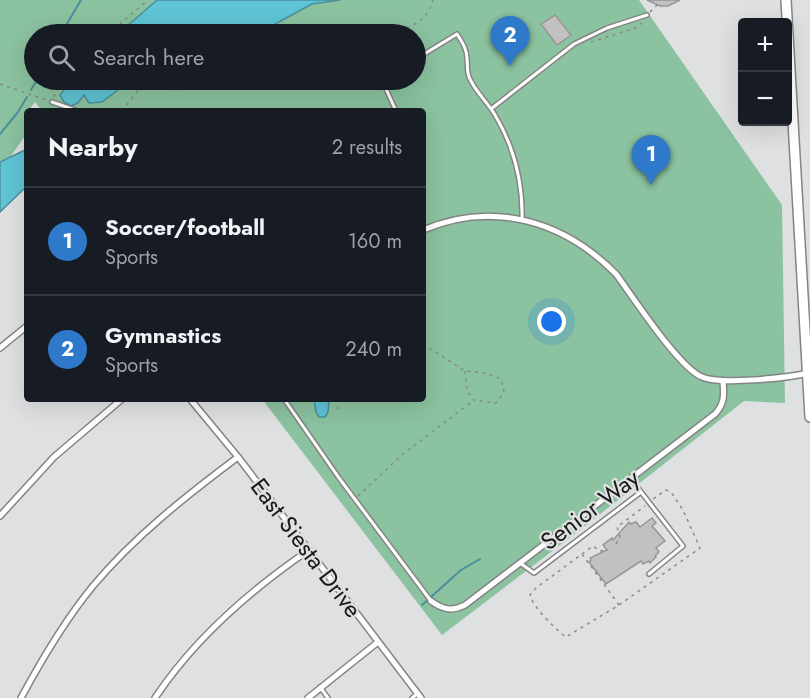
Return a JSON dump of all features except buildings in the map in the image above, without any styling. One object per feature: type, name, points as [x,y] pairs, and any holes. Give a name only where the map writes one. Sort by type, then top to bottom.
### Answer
[{"type":"highway","points":[[786,0],[810,417]]},
{"type":"street","points":[[426,229],[446,222],[493,216],[522,220],[561,232],[586,247],[616,274],[688,369],[701,377],[723,381],[809,374]]},
{"type":"street","points":[[0,348],[24,328]]},
{"type":"street","name":"Senior Way","points":[[428,598],[448,610],[458,609],[718,412],[724,398],[723,381]]},
{"type":"street","points":[[0,516],[54,457],[118,402]]},
{"type":"street","name":"East Siesta Drive","points":[[192,402],[309,550],[417,697]]},
{"type":"street","points":[[21,698],[63,627],[92,587],[161,517],[238,457]]},
{"type":"street","points":[[155,698],[187,656],[227,613],[309,550]]},
{"type":"street","points":[[308,698],[378,642]]},
{"type":"lane","points":[[491,109],[574,44],[607,28],[648,15]]},
{"type":"lane","points":[[426,53],[457,34],[464,46],[467,58],[466,69],[470,80],[491,109],[508,141],[518,168],[523,197],[522,220]]},
{"type":"lane","points":[[387,90],[395,108]]},
{"type":"lane","points":[[52,102],[69,108]]},
{"type":"lane","points":[[286,402],[428,598]]},
{"type":"lane","points":[[631,478],[683,546],[649,574]]},
{"type":"lane","points":[[520,563],[534,573],[641,492]]},
{"type":"lane","points":[[320,687],[328,698]]},
{"type":"path","points":[[120,24],[148,0]]},
{"type":"path","points":[[414,24],[421,21],[433,0]]},
{"type":"path","points":[[585,45],[639,27],[657,5]]},
{"type":"path","points":[[0,84],[52,102],[56,90]]},
{"type":"path","points":[[124,108],[138,90]]},
{"type":"path","points":[[355,499],[403,454],[474,400],[496,403],[504,392],[501,380],[486,373],[465,371],[426,346]]},
{"type":"path","points":[[465,371],[467,390],[474,400]]},
{"type":"path","points":[[338,402],[339,411]]},
{"type":"path","points":[[608,550],[600,551],[593,546],[536,588],[530,595],[531,601],[566,637],[620,605],[700,548],[683,510],[671,492],[666,490],[617,527],[621,537],[616,544]]},
{"type":"path","points":[[582,554],[620,605]]},
{"type":"green space","points":[[0,0],[639,0],[782,205],[785,403],[744,401],[442,635],[264,402],[426,402],[426,108],[40,108],[35,102],[30,108],[24,108],[24,137],[0,172]]},
{"type":"water","points":[[157,0],[340,0],[312,4],[275,24],[129,24]]},
{"type":"water","points":[[64,90],[118,90],[102,102],[89,103],[84,95],[78,103],[71,106],[64,102],[60,95]]},
{"type":"water","points":[[24,150],[24,189],[0,212],[0,162]]},
{"type":"water","points":[[314,402],[329,402],[325,417],[319,417]]},
{"type":"waterway","points":[[67,24],[81,0]]},
{"type":"waterway","points":[[0,134],[27,97]]},
{"type":"waterway","points":[[422,605],[461,570],[480,559]]},
{"type":"place","name":"Gymnastics","points":[[510,66]]},
{"type":"place","name":"Soccer/football","points":[[651,185]]}]
